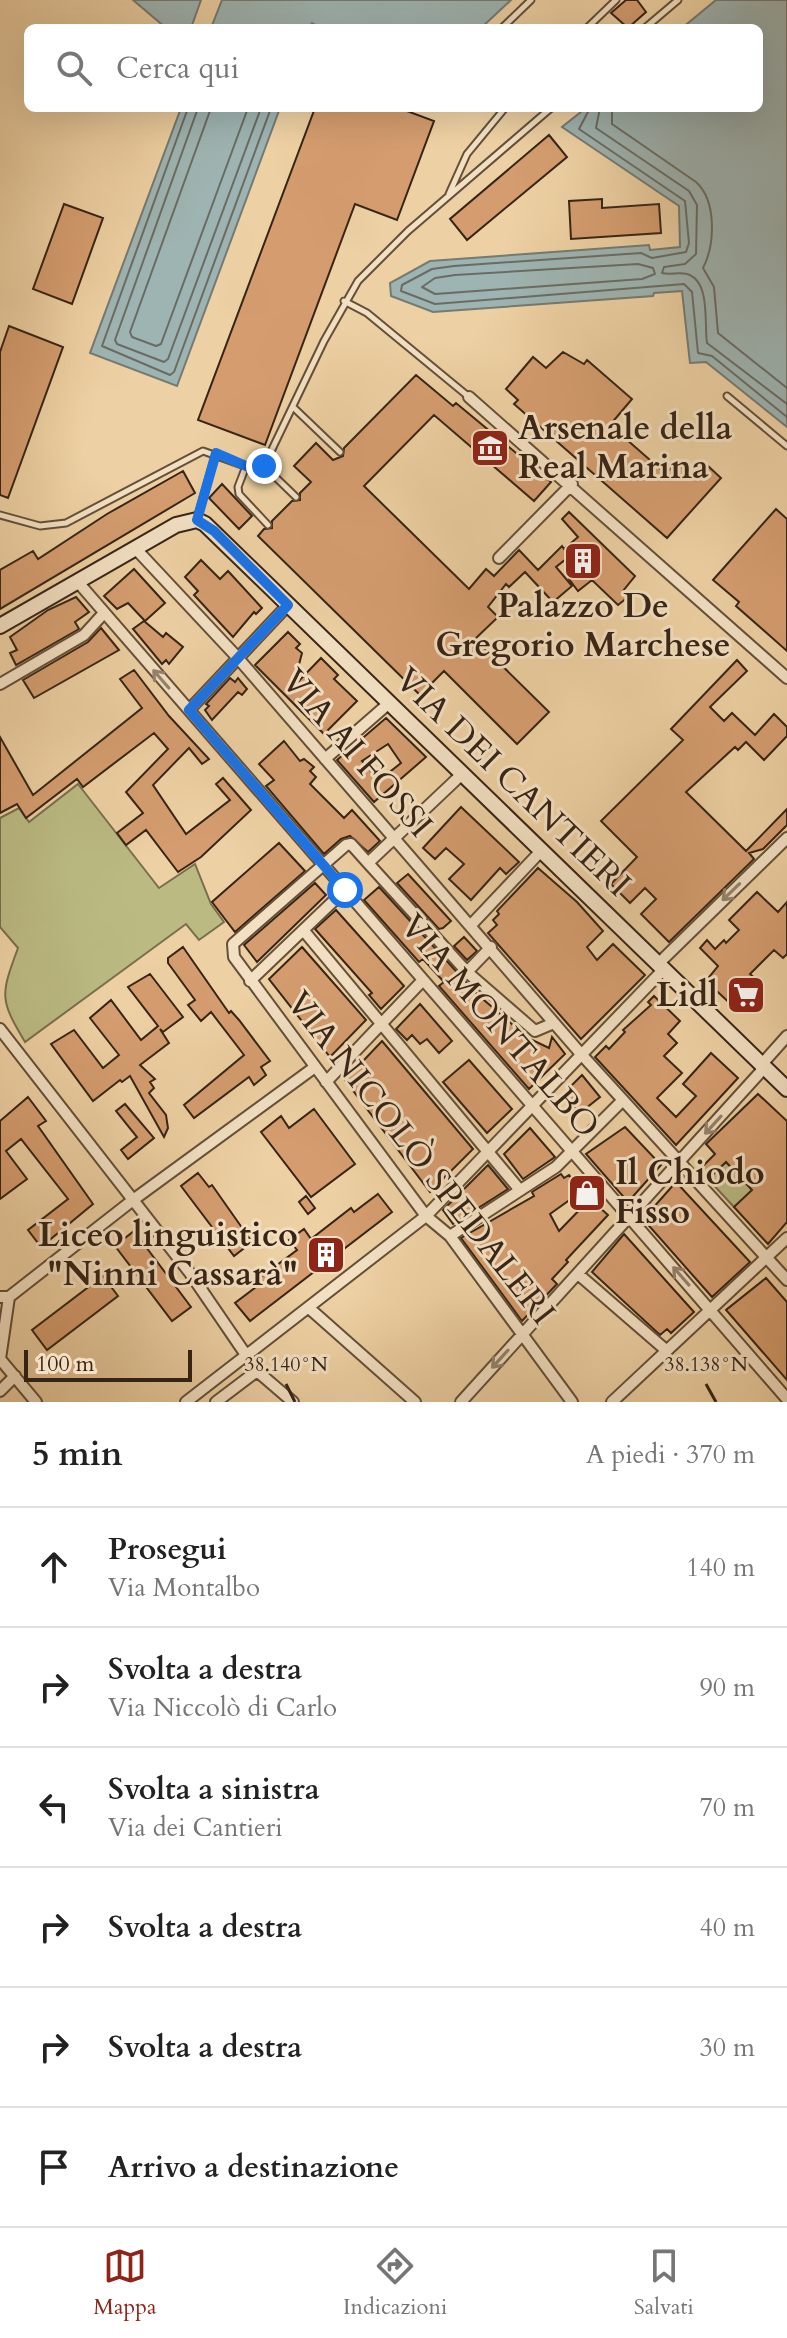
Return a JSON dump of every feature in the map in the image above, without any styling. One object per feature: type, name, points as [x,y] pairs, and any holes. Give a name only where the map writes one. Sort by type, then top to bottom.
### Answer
[{"type":"main road","points":[[0,626],[176,525],[197,520]]},
{"type":"main road","name":"VIA DEI CANTIERI","points":[[197,520],[214,531],[388,704],[787,1089]]},
{"type":"street","points":[[469,397],[572,484],[787,678]]},
{"type":"street","points":[[499,558],[572,484]]},
{"type":"street","name":"VIA AI FOSSI","points":[[135,548],[237,657],[581,1054],[787,1280]]},
{"type":"street","name":"VIA MONTALBO","points":[[77,581],[787,1399]]},
{"type":"street","points":[[189,710],[288,605]]},
{"type":"street","points":[[0,684],[84,635],[104,613]]},
{"type":"street","points":[[325,759],[388,704]]},
{"type":"street","points":[[368,863],[461,775]]},
{"type":"street","points":[[186,1402],[426,1216],[787,838]]},
{"type":"street","points":[[323,864],[351,844],[467,972],[535,1031],[554,1023]]},
{"type":"street","points":[[471,925],[541,851]]},
{"type":"street","name":"VIA NICOLÒ SPEDALERI","points":[[323,864],[233,944],[234,957],[426,1216],[450,1236],[572,1402]]},
{"type":"street","points":[[250,981],[345,890]]},
{"type":"street","points":[[304,931],[519,1189]]},
{"type":"street","points":[[467,972],[491,947]]},
{"type":"street","points":[[326,1082],[423,980]]},
{"type":"street","points":[[1,1033],[133,1200],[249,1354],[257,1371],[293,1402]]},
{"type":"street","points":[[461,1402],[679,1162],[787,1036]]},
{"type":"street","points":[[36,1402],[0,1359],[5,1297],[315,1067]]},
{"type":"street","points":[[450,1236],[572,1152],[623,1100]]},
{"type":"street","points":[[612,1402],[787,1238]]},
{"type":"street","points":[[578,1274],[667,1351]]},
{"type":"street","points":[[309,1308],[415,1402]]},
{"type":"street","points":[[216,1402],[257,1371]]},
{"type":"street","points":[[0,1391],[15,1376]]},
{"type":"lane","points":[[506,24],[531,0]]},
{"type":"lane","points":[[591,24],[616,0]]},
{"type":"lane","points":[[650,24],[678,0]]},
{"type":"lane","points":[[449,195],[467,154],[502,112]]},
{"type":"lane","points":[[0,515],[40,526],[66,523],[203,451],[246,466],[259,469],[264,466],[344,301],[377,260],[546,112]]},
{"type":"lane","points":[[344,301],[367,313],[469,397]]},
{"type":"lane","points":[[727,396],[787,446]]},
{"type":"lane","points":[[293,407],[340,452]]},
{"type":"lane","points":[[197,520],[216,453]]},
{"type":"lane","points":[[246,466],[238,487],[239,494],[268,525]]},
{"type":"lane","points":[[264,466],[296,497]]},
{"type":"shaded area","points":[[78,784],[159,888],[195,864],[211,904],[224,922],[199,940],[186,924],[25,1042],[5,997],[18,948],[0,927],[0,818],[19,808],[29,822]]},
{"type":"shaded area","points":[[726,1162],[741,1178],[758,1185],[734,1207],[708,1179]]},
{"type":"water","points":[[133,0],[201,0],[192,24],[161,24]]},
{"type":"water","points":[[222,0],[511,0],[485,24],[213,24]]},
{"type":"water","points":[[716,0],[787,0],[787,427],[706,362],[690,363],[682,291],[654,293],[653,296],[433,312],[391,296],[390,283],[430,261],[649,245],[650,250],[680,247],[679,206],[562,127],[581,112],[763,112],[763,24],[687,24]]},
{"type":"water","points":[[180,112],[279,112],[177,386],[90,353]]},
{"type":"building","points":[[626,0],[637,0],[646,12],[632,24],[623,24],[611,13]]},
{"type":"building","points":[[314,112],[410,112],[434,121],[397,220],[355,204],[265,445],[198,420]]},
{"type":"building","points":[[549,135],[567,157],[467,240],[450,219]]},
{"type":"building","points":[[602,199],[602,208],[659,204],[661,233],[571,239],[569,201]]},
{"type":"building","points":[[64,204],[103,218],[72,304],[33,289]]},
{"type":"building","points":[[9,326],[63,347],[8,498],[0,495],[0,352]]},
{"type":"building","points":[[563,352],[584,364],[587,360],[632,399],[610,425],[666,474],[676,462],[696,480],[708,466],[721,478],[667,538],[514,404],[518,400],[506,389],[533,357],[546,368]]},
{"type":"building","points":[[416,375],[453,406],[456,403],[551,482],[534,501],[434,415],[364,486],[469,589],[486,569],[494,576],[519,550],[538,570],[562,546],[564,549],[578,537],[562,519],[569,512],[635,576],[623,591],[628,597],[618,605],[592,580],[578,591],[569,579],[581,569],[570,556],[556,567],[572,586],[553,602],[525,572],[509,587],[506,584],[488,607],[498,617],[475,639],[549,712],[517,744],[444,671],[420,695],[258,536],[264,529],[272,528],[272,521],[292,501],[300,500],[300,493],[311,482],[294,466],[316,443],[333,460],[343,456],[344,448]]},
{"type":"building","points":[[183,471],[195,493],[0,609],[0,570],[33,551],[38,559],[107,514]]},
{"type":"building","points":[[222,484],[252,516],[239,529],[209,498]]},
{"type":"building","points":[[776,509],[787,519],[787,651],[736,606],[739,602],[713,580]]},
{"type":"building","points":[[201,560],[220,579],[228,571],[262,608],[256,614],[254,612],[233,637],[194,595],[198,591],[185,577]]},
{"type":"building","points":[[134,569],[165,603],[145,621],[128,603],[117,609],[104,596]]},
{"type":"building","points":[[76,597],[89,612],[75,622],[79,629],[16,665],[10,653],[17,650],[10,637],[48,610]]},
{"type":"building","points":[[144,621],[163,637],[166,633],[183,647],[169,664],[166,660],[162,664],[133,629]]},
{"type":"building","points":[[101,628],[119,650],[34,698],[23,680],[88,642]]},
{"type":"building","points":[[288,632],[300,644],[296,648],[302,653],[293,687],[321,658],[338,675],[334,679],[357,701],[324,734],[255,665]]},
{"type":"building","points":[[737,660],[747,671],[710,707],[724,721],[732,713],[755,735],[774,714],[787,727],[787,736],[764,760],[746,742],[738,750],[735,747],[686,792],[746,851],[787,809],[787,825],[763,849],[749,853],[754,859],[669,942],[641,914],[656,899],[645,888],[630,903],[611,884],[637,857],[601,821],[683,740],[671,729]]},
{"type":"building","points":[[134,670],[169,716],[209,759],[202,764],[189,748],[153,785],[186,834],[230,800],[216,784],[223,778],[251,810],[201,857],[178,872],[146,830],[126,845],[117,833],[143,813],[126,792],[168,749],[154,733],[83,787],[77,779],[26,818],[17,804],[0,813],[0,737],[33,795],[142,708],[120,679]]},
{"type":"building","points":[[230,678],[235,682],[238,678],[247,689],[242,695],[238,692],[212,720],[205,710],[209,706],[206,704]]},
{"type":"building","points":[[386,718],[426,757],[374,802],[337,760]],"holes":[[[388,744],[401,763],[382,778],[376,777],[362,761]]]},
{"type":"building","points":[[284,741],[300,761],[304,759],[314,767],[310,771],[316,777],[310,784],[344,818],[352,810],[380,841],[368,852],[350,836],[341,839],[324,854],[266,786],[274,780],[259,764]]},
{"type":"building","points":[[461,807],[519,862],[506,874],[500,868],[471,900],[449,879],[464,864],[446,848],[435,859],[423,848]]},
{"type":"building","points":[[279,843],[305,871],[235,932],[212,902]]},
{"type":"building","points":[[538,868],[577,902],[603,931],[587,947],[597,960],[613,944],[645,975],[581,1039],[488,933],[497,925],[493,920],[499,914],[497,911]]},
{"type":"building","points":[[408,874],[451,921],[443,928],[439,929],[397,883]]},
{"type":"building","points":[[315,883],[326,895],[257,962],[244,945]]},
{"type":"building","points":[[379,887],[477,994],[528,1038],[549,1048],[552,1037],[565,1054],[529,1089],[439,986],[444,982],[423,959],[419,962],[364,900]]},
{"type":"building","points":[[757,892],[778,912],[787,902],[787,954],[783,958],[774,950],[750,974],[760,983],[735,1008],[706,981],[718,966],[700,948],[707,940],[715,949],[724,940],[726,943],[739,930],[729,920]]},
{"type":"building","points":[[336,910],[404,986],[381,1009],[369,995],[372,993],[315,929]]},
{"type":"building","points":[[464,937],[477,951],[467,960],[454,946]]},
{"type":"building","points":[[183,947],[229,1013],[231,1011],[239,1020],[270,1061],[261,1067],[266,1075],[254,1085],[249,1077],[194,1118],[184,1105],[244,1055],[211,1012],[201,1021],[188,1005],[195,1000],[168,963],[168,958]]},
{"type":"building","points":[[302,947],[366,1020],[330,1057],[269,979]]},
{"type":"building","points":[[150,974],[183,1017],[163,1032],[160,1029],[169,1043],[140,1065],[155,1079],[150,1082],[154,1088],[149,1093],[166,1115],[168,1128],[164,1137],[130,1076],[93,1101],[51,1044],[74,1030],[103,1068],[119,1055],[90,1018],[111,1000],[141,1040],[158,1026],[128,987]]},
{"type":"building","points":[[654,996],[680,1021],[668,1034],[677,1043],[664,1056],[682,1073],[657,1098],[676,1117],[696,1096],[683,1084],[711,1053],[738,1078],[676,1145],[595,1057],[606,1046],[609,1049],[625,1032],[623,1030],[651,1005],[648,1002]]},
{"type":"building","points":[[420,1004],[452,1041],[439,1053],[427,1039],[420,1044],[412,1035],[407,1040],[396,1029]]},
{"type":"building","points":[[382,1041],[473,1149],[430,1192],[345,1080]]},
{"type":"building","points":[[469,1060],[512,1109],[487,1133],[443,1082]]},
{"type":"building","points":[[582,1075],[600,1097],[580,1113],[563,1094]]},
{"type":"building","points":[[758,1094],[787,1121],[787,1222],[768,1244],[734,1207],[752,1190],[726,1162],[708,1179],[699,1170],[715,1154],[706,1144]]},
{"type":"building","points":[[28,1097],[46,1121],[38,1126],[93,1204],[41,1247],[28,1230],[68,1199],[21,1139],[6,1151],[27,1179],[0,1199],[0,1121]]},
{"type":"building","points":[[125,1104],[154,1138],[128,1159],[121,1150],[137,1137],[116,1111]]},
{"type":"building","points":[[314,1109],[355,1164],[311,1197],[261,1132],[281,1116],[289,1128]]},
{"type":"building","points":[[625,1127],[661,1165],[628,1202],[586,1154]]},
{"type":"building","points":[[530,1128],[555,1157],[523,1179],[504,1154]]},
{"type":"building","points":[[488,1165],[508,1189],[453,1224],[443,1210]]},
{"type":"building","points":[[198,1173],[209,1187],[212,1185],[252,1242],[234,1256],[181,1186]]},
{"type":"building","points":[[561,1174],[564,1178],[569,1175],[582,1191],[550,1214],[559,1231],[590,1199],[608,1215],[566,1260],[568,1262],[552,1279],[557,1284],[522,1321],[461,1238],[534,1196],[532,1192]]},
{"type":"building","points":[[676,1182],[750,1262],[712,1297],[643,1219]]},
{"type":"building","name":"Liceo linguistico \"Ninni Cassarà\"","points":[[378,1194],[392,1212],[250,1321],[235,1303],[260,1284],[257,1280],[297,1250],[289,1240],[304,1229],[311,1239],[351,1208],[354,1212]]},
{"type":"building","points":[[306,1196],[315,1208],[308,1214],[299,1202]]},
{"type":"building","points":[[134,1231],[191,1307],[172,1321],[115,1246]]},
{"type":"building","points":[[624,1234],[694,1312],[671,1333],[667,1329],[660,1335],[592,1272]]},
{"type":"building","points":[[103,1276],[118,1296],[47,1350],[32,1330]]},
{"type":"building","points":[[766,1278],[787,1302],[787,1380],[726,1310]]},
{"type":"place","name":"Arsenale della Real Marina","points":[[490,448]]},
{"type":"place","name":"Palazzo De Gregorio Marchese","points":[[583,561]]},
{"type":"place","name":"Lidl","points":[[746,995]]},
{"type":"place","name":"Il Chiodo Fisso","points":[[587,1193]]},
{"type":"place","name":"Liceo linguistico \"Ninni Cassarà\"","points":[[326,1255]]},
{"type":"route","points":[[264,466],[253,469],[216,453],[197,520],[214,531],[288,605],[189,710],[345,890]]}]
